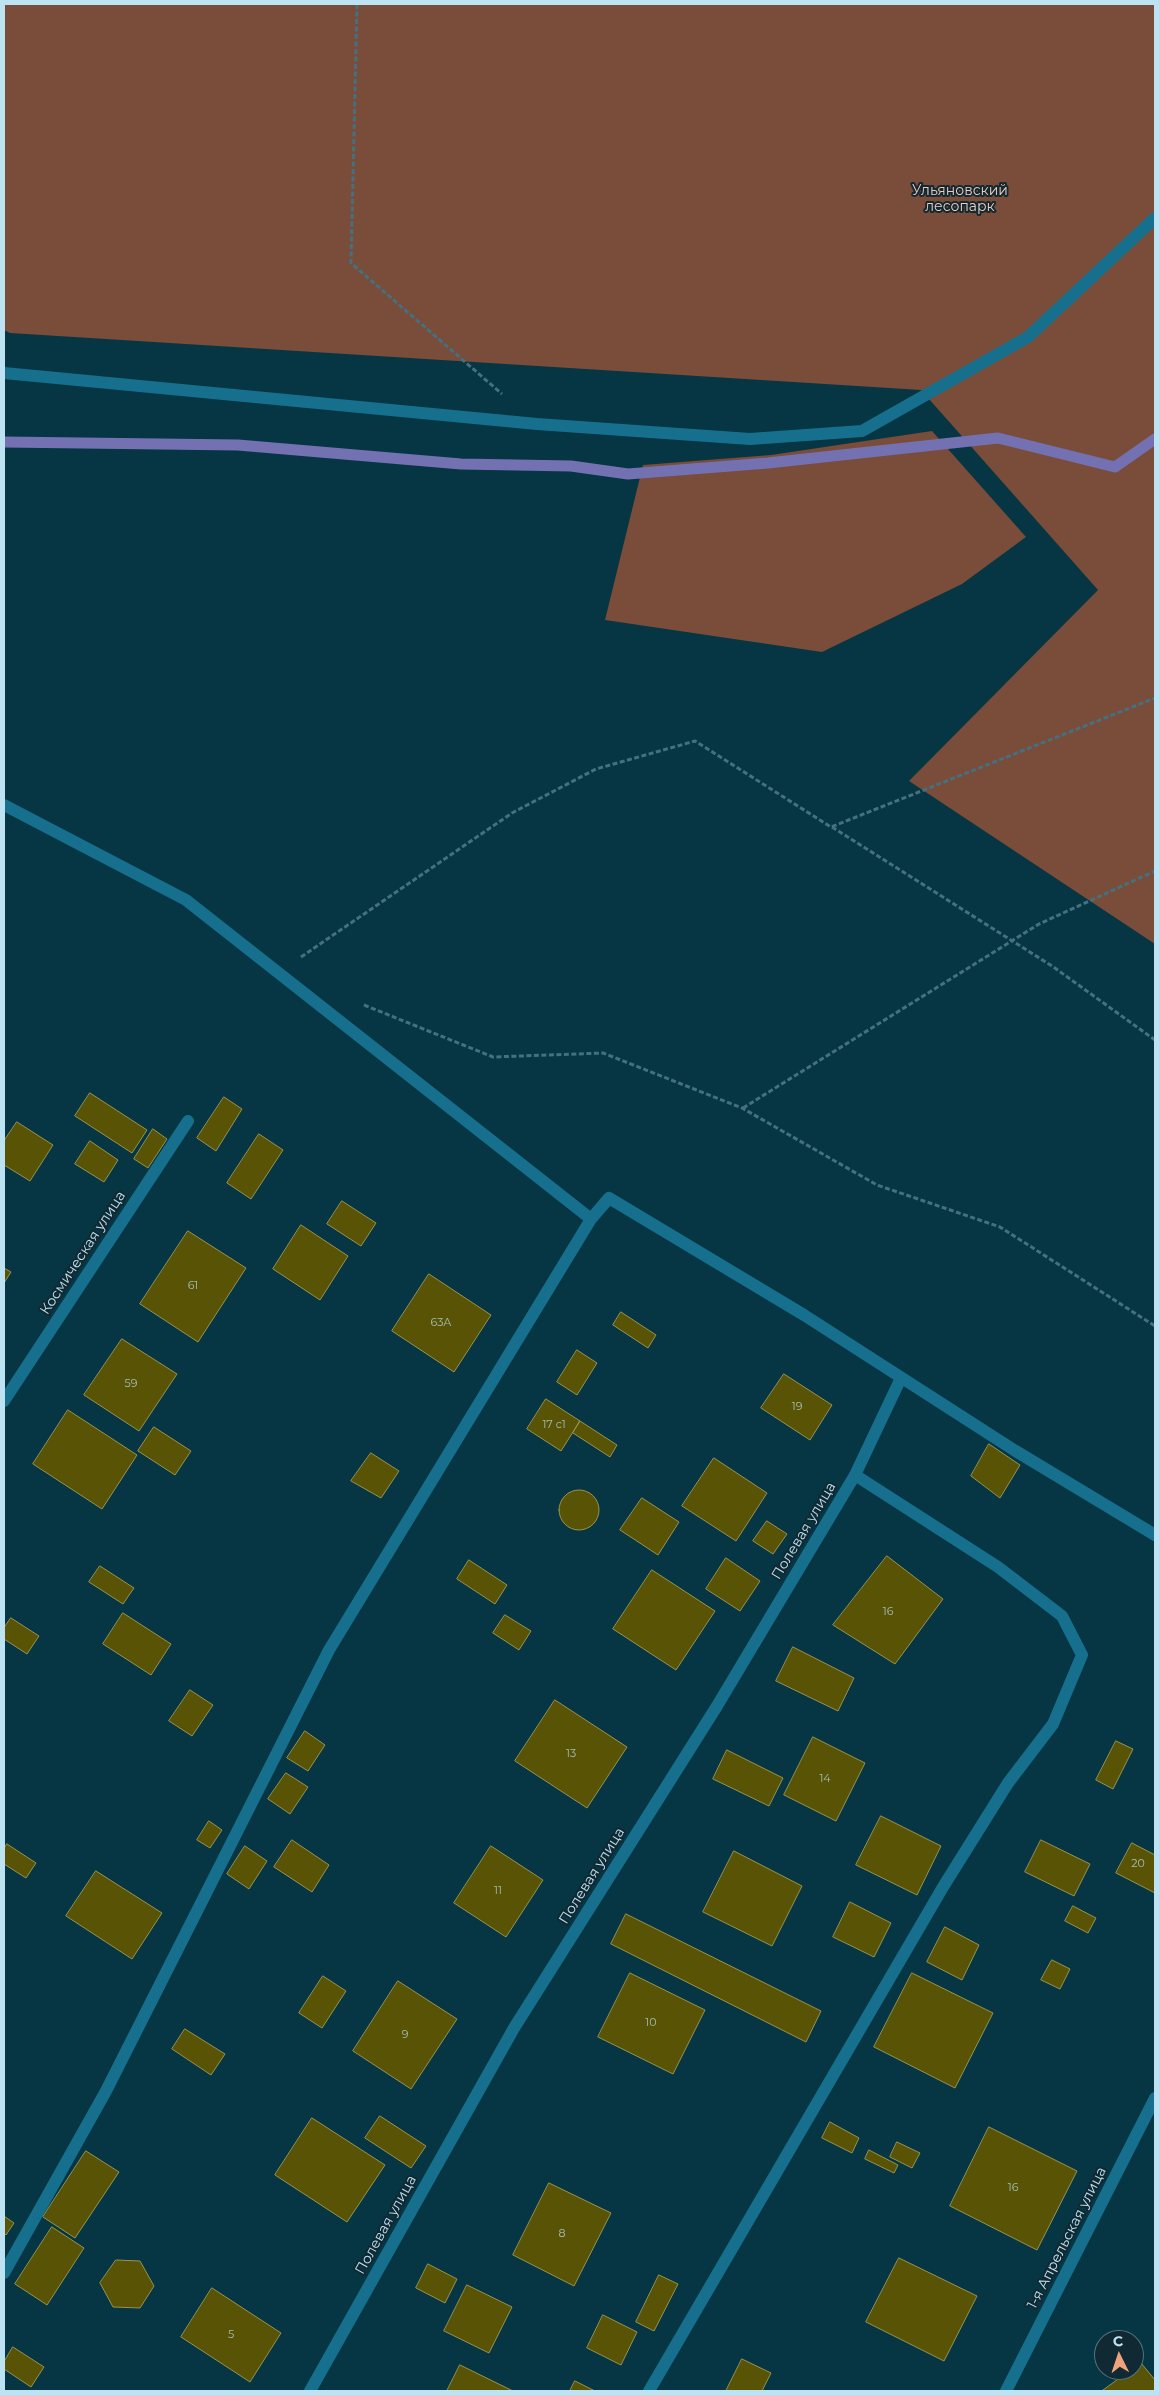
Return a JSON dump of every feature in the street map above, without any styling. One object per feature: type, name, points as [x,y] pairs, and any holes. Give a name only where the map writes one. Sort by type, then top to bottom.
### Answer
[{"type":"street","points":[[4,373],[537,424],[750,439],[862,431],[1028,337],[1155,218]]},
{"type":"street","points":[[4,805],[186,900],[280,972],[591,1219]]},
{"type":"street","name":"Космическая улица","points":[[4,1401],[188,1121]]},
{"type":"street","points":[[4,2273],[106,2091],[329,1650],[591,1219],[609,1198],[804,1315],[1014,1450],[1155,1535]]},
{"type":"street","name":"Полевая улица","points":[[310,2391],[514,2028],[717,1706],[855,1475],[902,1378]]},
{"type":"street","points":[[649,2391],[943,1887],[1008,1783],[1053,1724],[1082,1655],[1062,1616],[998,1567],[855,1475]]},
{"type":"street","name":"1-я Апрельская улица","points":[[1006,2391],[1155,2098]]},
{"type":"path","points":[[357,4],[351,262],[537,424]]},
{"type":"path","points":[[832,827],[1155,698]]},
{"type":"path","points":[[280,972],[512,813],[596,769],[695,741],[1052,966],[1155,1040]]},
{"type":"path","points":[[742,1108],[1039,924],[1155,871]]},
{"type":"path","points":[[363,1005],[493,1057],[603,1053],[742,1108],[877,1185],[1000,1227],[1155,1326]]},
{"type":"green space","name":"Ульяновский лесопарк","points":[[4,4],[1155,4],[1155,944],[909,781],[1098,590],[921,390],[10,333],[4,330]]},
{"type":"green space","points":[[932,431],[1026,537],[962,584],[822,652],[605,620],[643,465],[771,455]]},
{"type":"building","points":[[90,1093],[147,1130],[132,1153],[75,1116]]},
{"type":"building","points":[[224,1097],[242,1109],[216,1151],[197,1138]]},
{"type":"building","points":[[17,1122],[53,1145],[30,1181],[4,1165],[4,1141]]},
{"type":"building","points":[[153,1129],[167,1139],[148,1168],[134,1159]]},
{"type":"building","points":[[259,1134],[283,1150],[251,1199],[227,1183]]},
{"type":"building","points":[[90,1141],[118,1160],[104,1182],[75,1164]]},
{"type":"building","points":[[342,1201],[376,1223],[361,1246],[327,1224]]},
{"type":"building","points":[[301,1225],[348,1256],[320,1300],[273,1269]]},
{"type":"building","points":[[188,1231],[246,1268],[198,1342],[140,1304]]},
{"type":"building","points":[[4,1268],[11,1272],[4,1283]]},
{"type":"building","points":[[429,1274],[491,1315],[454,1372],[392,1331]]},
{"type":"building","points":[[621,1312],[656,1335],[648,1348],[613,1325]]},
{"type":"building","points":[[122,1339],[177,1374],[139,1431],[84,1395]]},
{"type":"building","points":[[577,1350],[597,1363],[577,1395],[557,1382]]},
{"type":"building","points":[[784,1374],[832,1405],[810,1440],[761,1408]]},
{"type":"building","points":[[546,1399],[580,1421],[561,1451],[527,1429]]},
{"type":"building","points":[[68,1410],[137,1455],[102,1509],[33,1464]]},
{"type":"building","points":[[580,1421],[617,1445],[610,1457],[573,1433]]},
{"type":"building","points":[[154,1427],[191,1451],[175,1475],[138,1451]]},
{"type":"building","points":[[989,1444],[1020,1465],[1000,1498],[971,1476]]},
{"type":"building","points":[[371,1453],[399,1471],[381,1498],[351,1481]]},
{"type":"building","points":[[714,1458],[767,1493],[736,1541],[682,1506]]},
{"type":"building","points":[[575,1490],[583,1490],[590,1493],[596,1499],[599,1510],[596,1521],[590,1527],[583,1530],[575,1530],[568,1527],[562,1521],[559,1514],[559,1506],[562,1499],[568,1493]]},
{"type":"building","points":[[642,1498],[679,1522],[658,1555],[620,1530]]},
{"type":"building","points":[[767,1521],[787,1534],[773,1554],[753,1541]]},
{"type":"building","points":[[887,1556],[943,1599],[895,1664],[833,1625]]},
{"type":"building","points":[[726,1558],[760,1581],[740,1611],[706,1589]]},
{"type":"building","points":[[469,1560],[507,1585],[495,1604],[457,1579]]},
{"type":"building","points":[[100,1566],[134,1588],[123,1604],[89,1582]]},
{"type":"building","points":[[652,1570],[715,1611],[676,1670],[613,1629]]},
{"type":"building","points":[[123,1613],[171,1644],[151,1675],[103,1644]]},
{"type":"building","points":[[505,1615],[531,1631],[519,1650],[493,1633]]},
{"type":"building","points":[[11,1618],[39,1636],[27,1654],[4,1639],[4,1628]]},
{"type":"building","points":[[793,1647],[854,1678],[838,1711],[776,1681]]},
{"type":"building","points":[[190,1690],[213,1705],[192,1736],[169,1721]]},
{"type":"building","points":[[555,1700],[627,1747],[587,1808],[515,1761]]},
{"type":"building","points":[[305,1731],[325,1745],[308,1771],[287,1758]]},
{"type":"building","points":[[813,1737],[865,1763],[836,1821],[784,1795]]},
{"type":"building","points":[[1116,1741],[1133,1749],[1113,1789],[1096,1780]]},
{"type":"building","points":[[727,1750],[783,1778],[769,1806],[713,1779]]},
{"type":"building","points":[[286,1773],[308,1787],[290,1814],[268,1799]]},
{"type":"building","points":[[881,1816],[941,1846],[917,1895],[856,1865]]},
{"type":"building","points":[[209,1821],[222,1830],[210,1848],[197,1840]]},
{"type":"building","points":[[292,1840],[329,1865],[312,1892],[274,1867]]},
{"type":"building","points":[[1041,1840],[1090,1864],[1074,1896],[1025,1872]]},
{"type":"building","points":[[1132,1843],[1155,1855],[1155,1893],[1116,1873]]},
{"type":"building","points":[[7,1844],[36,1863],[26,1878],[4,1864],[4,1849]]},
{"type":"building","points":[[245,1846],[267,1861],[249,1889],[227,1874]]},
{"type":"building","points":[[491,1846],[543,1880],[506,1937],[454,1903]]},
{"type":"building","points":[[734,1851],[802,1886],[772,1946],[703,1912]]},
{"type":"building","points":[[96,1871],[162,1913],[132,1959],[66,1916]]},
{"type":"building","points":[[850,1902],[891,1923],[874,1957],[833,1937]]},
{"type":"building","points":[[1073,1906],[1096,1918],[1088,1933],[1065,1921]]},
{"type":"building","points":[[626,1914],[821,2011],[806,2042],[611,1944]]},
{"type":"building","points":[[945,1927],[979,1945],[962,1980],[927,1962]]},
{"type":"building","points":[[1052,1960],[1070,1969],[1060,1989],[1041,1980]]},
{"type":"building","points":[[630,1973],[705,2010],[673,2074],[598,2037]]},
{"type":"building","points":[[912,1973],[993,2013],[955,2088],[874,2047]]},
{"type":"building","points":[[323,1976],[346,1991],[322,2028],[299,2013]]},
{"type":"building","points":[[398,1981],[457,2019],[411,2089],[353,2051]]},
{"type":"building","points":[[185,2029],[225,2054],[211,2075],[172,2049]]},
{"type":"building","points":[[380,2116],[426,2146],[411,2168],[365,2138]]},
{"type":"building","points":[[312,2118],[385,2165],[347,2222],[275,2175]]},
{"type":"building","points":[[830,2122],[859,2138],[852,2153],[822,2138]]},
{"type":"building","points":[[989,2127],[1077,2171],[1037,2250],[950,2206]]},
{"type":"building","points":[[897,2142],[920,2153],[912,2168],[890,2157]]},
{"type":"building","points":[[869,2150],[898,2165],[894,2173],[865,2159]]},
{"type":"building","points":[[86,2151],[119,2172],[75,2238],[43,2217]]},
{"type":"building","points":[[549,2183],[611,2213],[574,2286],[513,2255]]},
{"type":"building","points":[[4,2216],[14,2223],[6,2235],[4,2233]]},
{"type":"building","points":[[52,2227],[84,2248],[47,2305],[15,2284]]},
{"type":"building","points":[[899,2258],[977,2296],[944,2361],[866,2322]]},
{"type":"building","points":[[116,2260],[140,2261],[154,2286],[140,2308],[113,2307],[100,2283]]},
{"type":"building","points":[[428,2264],[457,2279],[445,2303],[416,2288]]},
{"type":"building","points":[[659,2275],[678,2284],[654,2331],[636,2322]]},
{"type":"building","points":[[467,2285],[512,2307],[489,2353],[444,2331]]},
{"type":"building","points":[[212,2288],[281,2333],[250,2382],[181,2337]]},
{"type":"building","points":[[603,2315],[637,2332],[621,2365],[587,2348]]},
{"type":"building","points":[[13,2347],[44,2367],[31,2387],[4,2369],[4,2362]]},
{"type":"building","points":[[742,2359],[771,2373],[762,2391],[726,2391]]},
{"type":"building","points":[[460,2365],[513,2391],[447,2391]]},
{"type":"building","points":[[1144,2367],[1155,2380],[1155,2391],[1102,2391],[1117,2380],[1144,2380]]},
{"type":"building","points":[[575,2381],[595,2391],[570,2391]]},
{"type":"waterway","points":[[4,442],[238,445],[461,464],[571,466],[628,474],[768,463],[998,438],[1115,467],[1155,439]]}]
